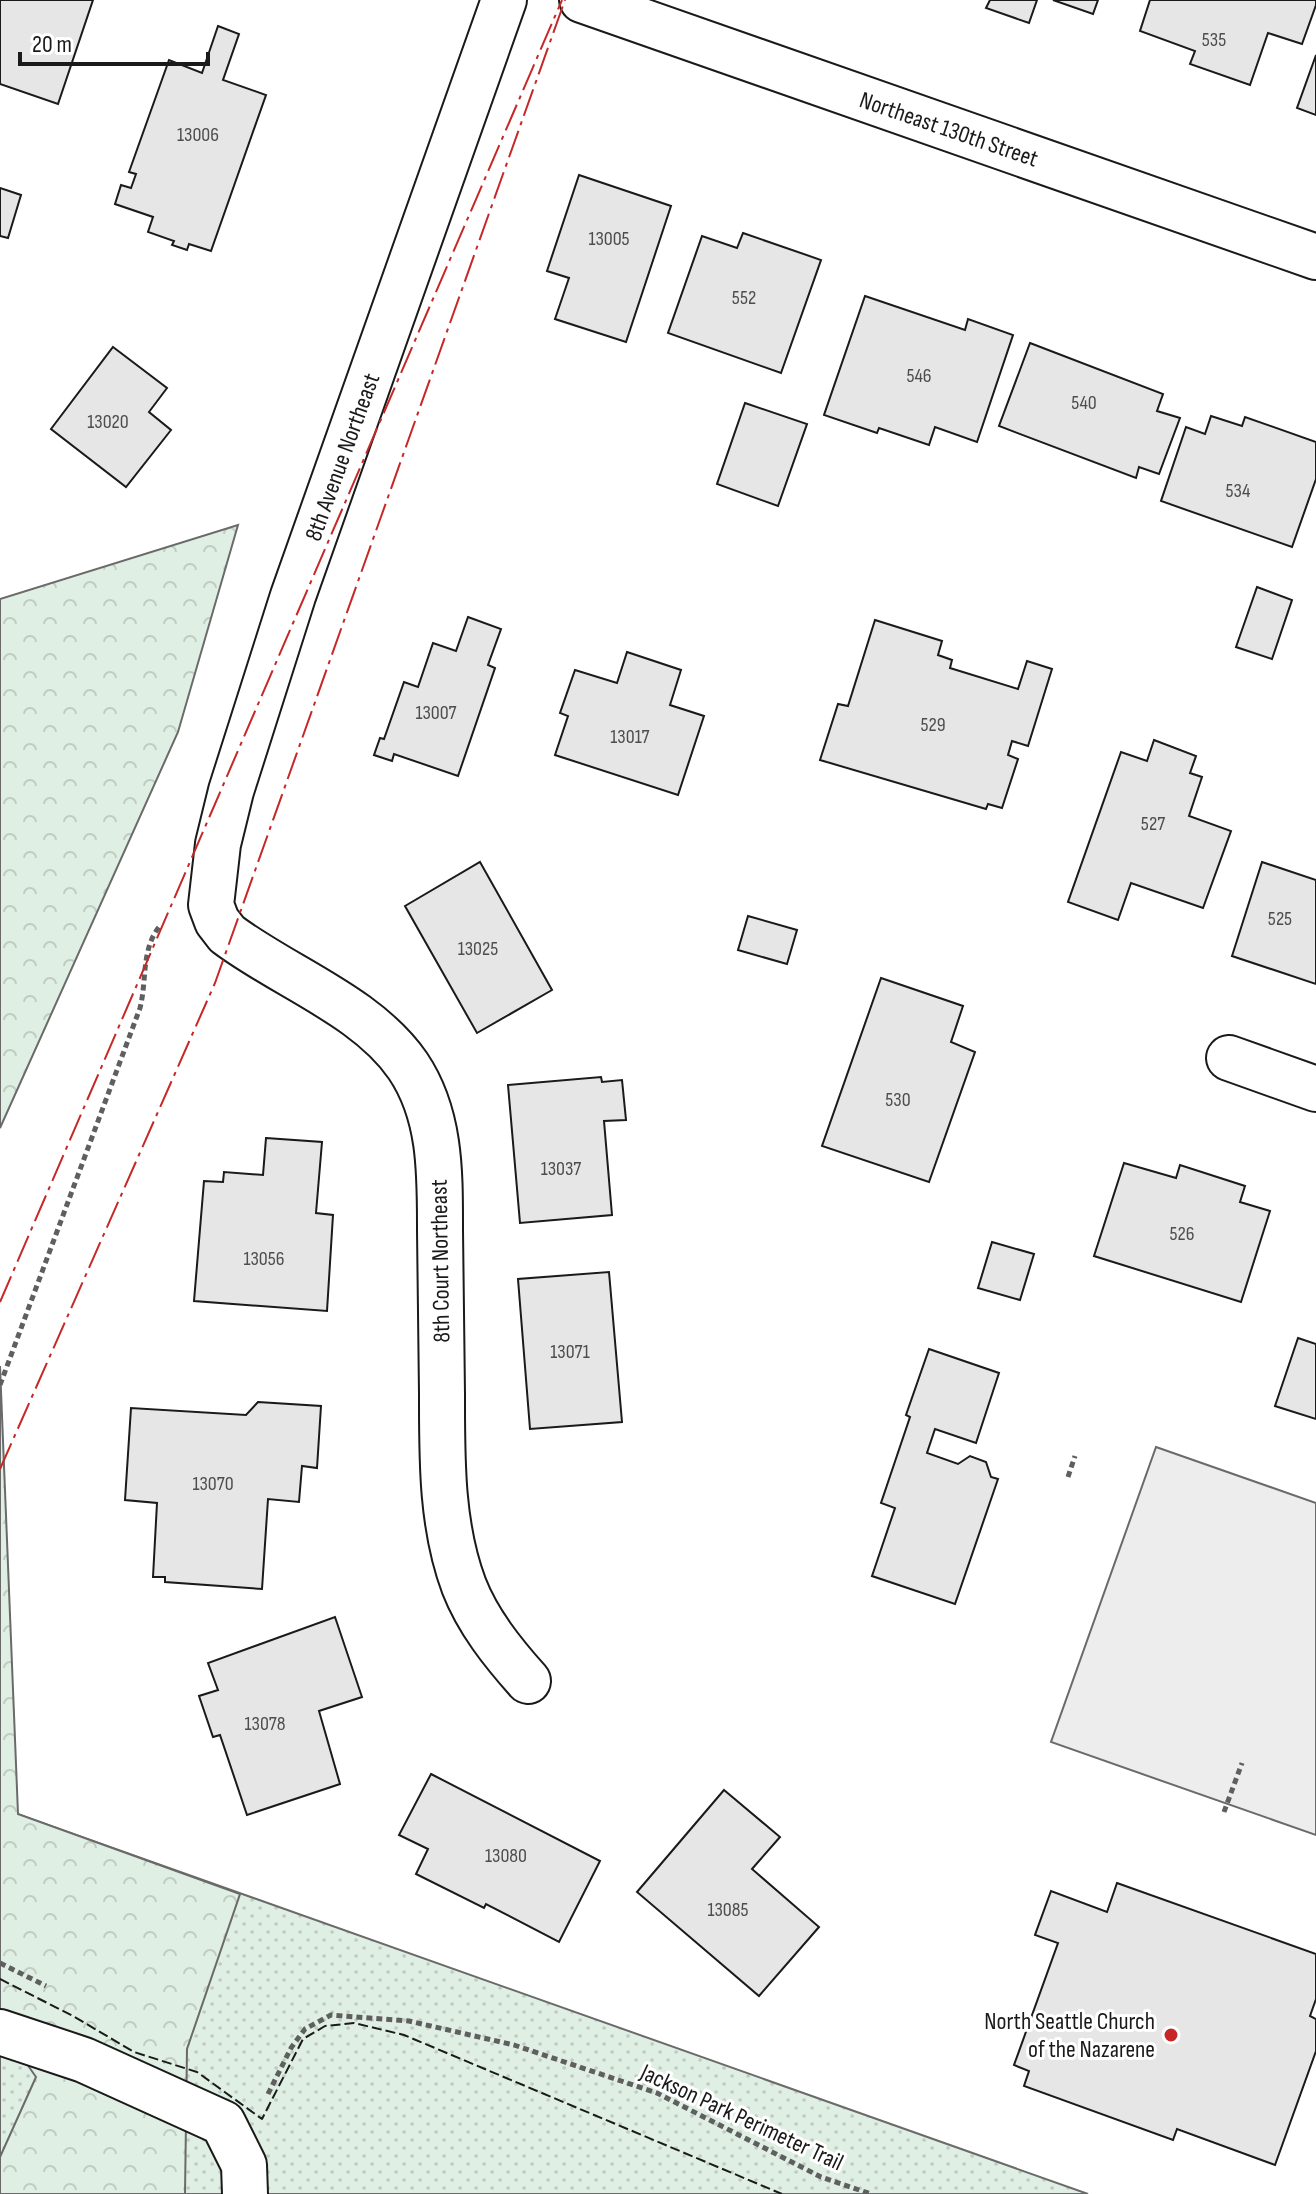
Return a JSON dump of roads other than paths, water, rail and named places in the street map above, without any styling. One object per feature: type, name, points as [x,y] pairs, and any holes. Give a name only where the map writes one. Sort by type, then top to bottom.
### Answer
[{"type":"street","name":"8th Avenue Northeast","points":[[217,921],[211,905],[218,844],[253,720],[303,566],[504,0]]},
{"type":"street","name":"Northeast 130th Street","points":[[582,0],[1316,257]]},
{"type":"street","name":"8th Court Northeast","points":[[217,921],[241,944],[358,1017],[389,1042],[422,1091],[432,1119],[439,1164],[443,1470],[454,1547],[464,1586],[480,1617],[500,1649],[528,1681]]},
{"type":"street","points":[[1229,1058],[1316,1089]]},
{"type":"street","points":[[0,2032],[84,2060],[223,2123],[244,2165],[245,2194]]},
{"type":"place","name":"North Seattle Church of the Nazarene","points":[[1171,2035]]}]
